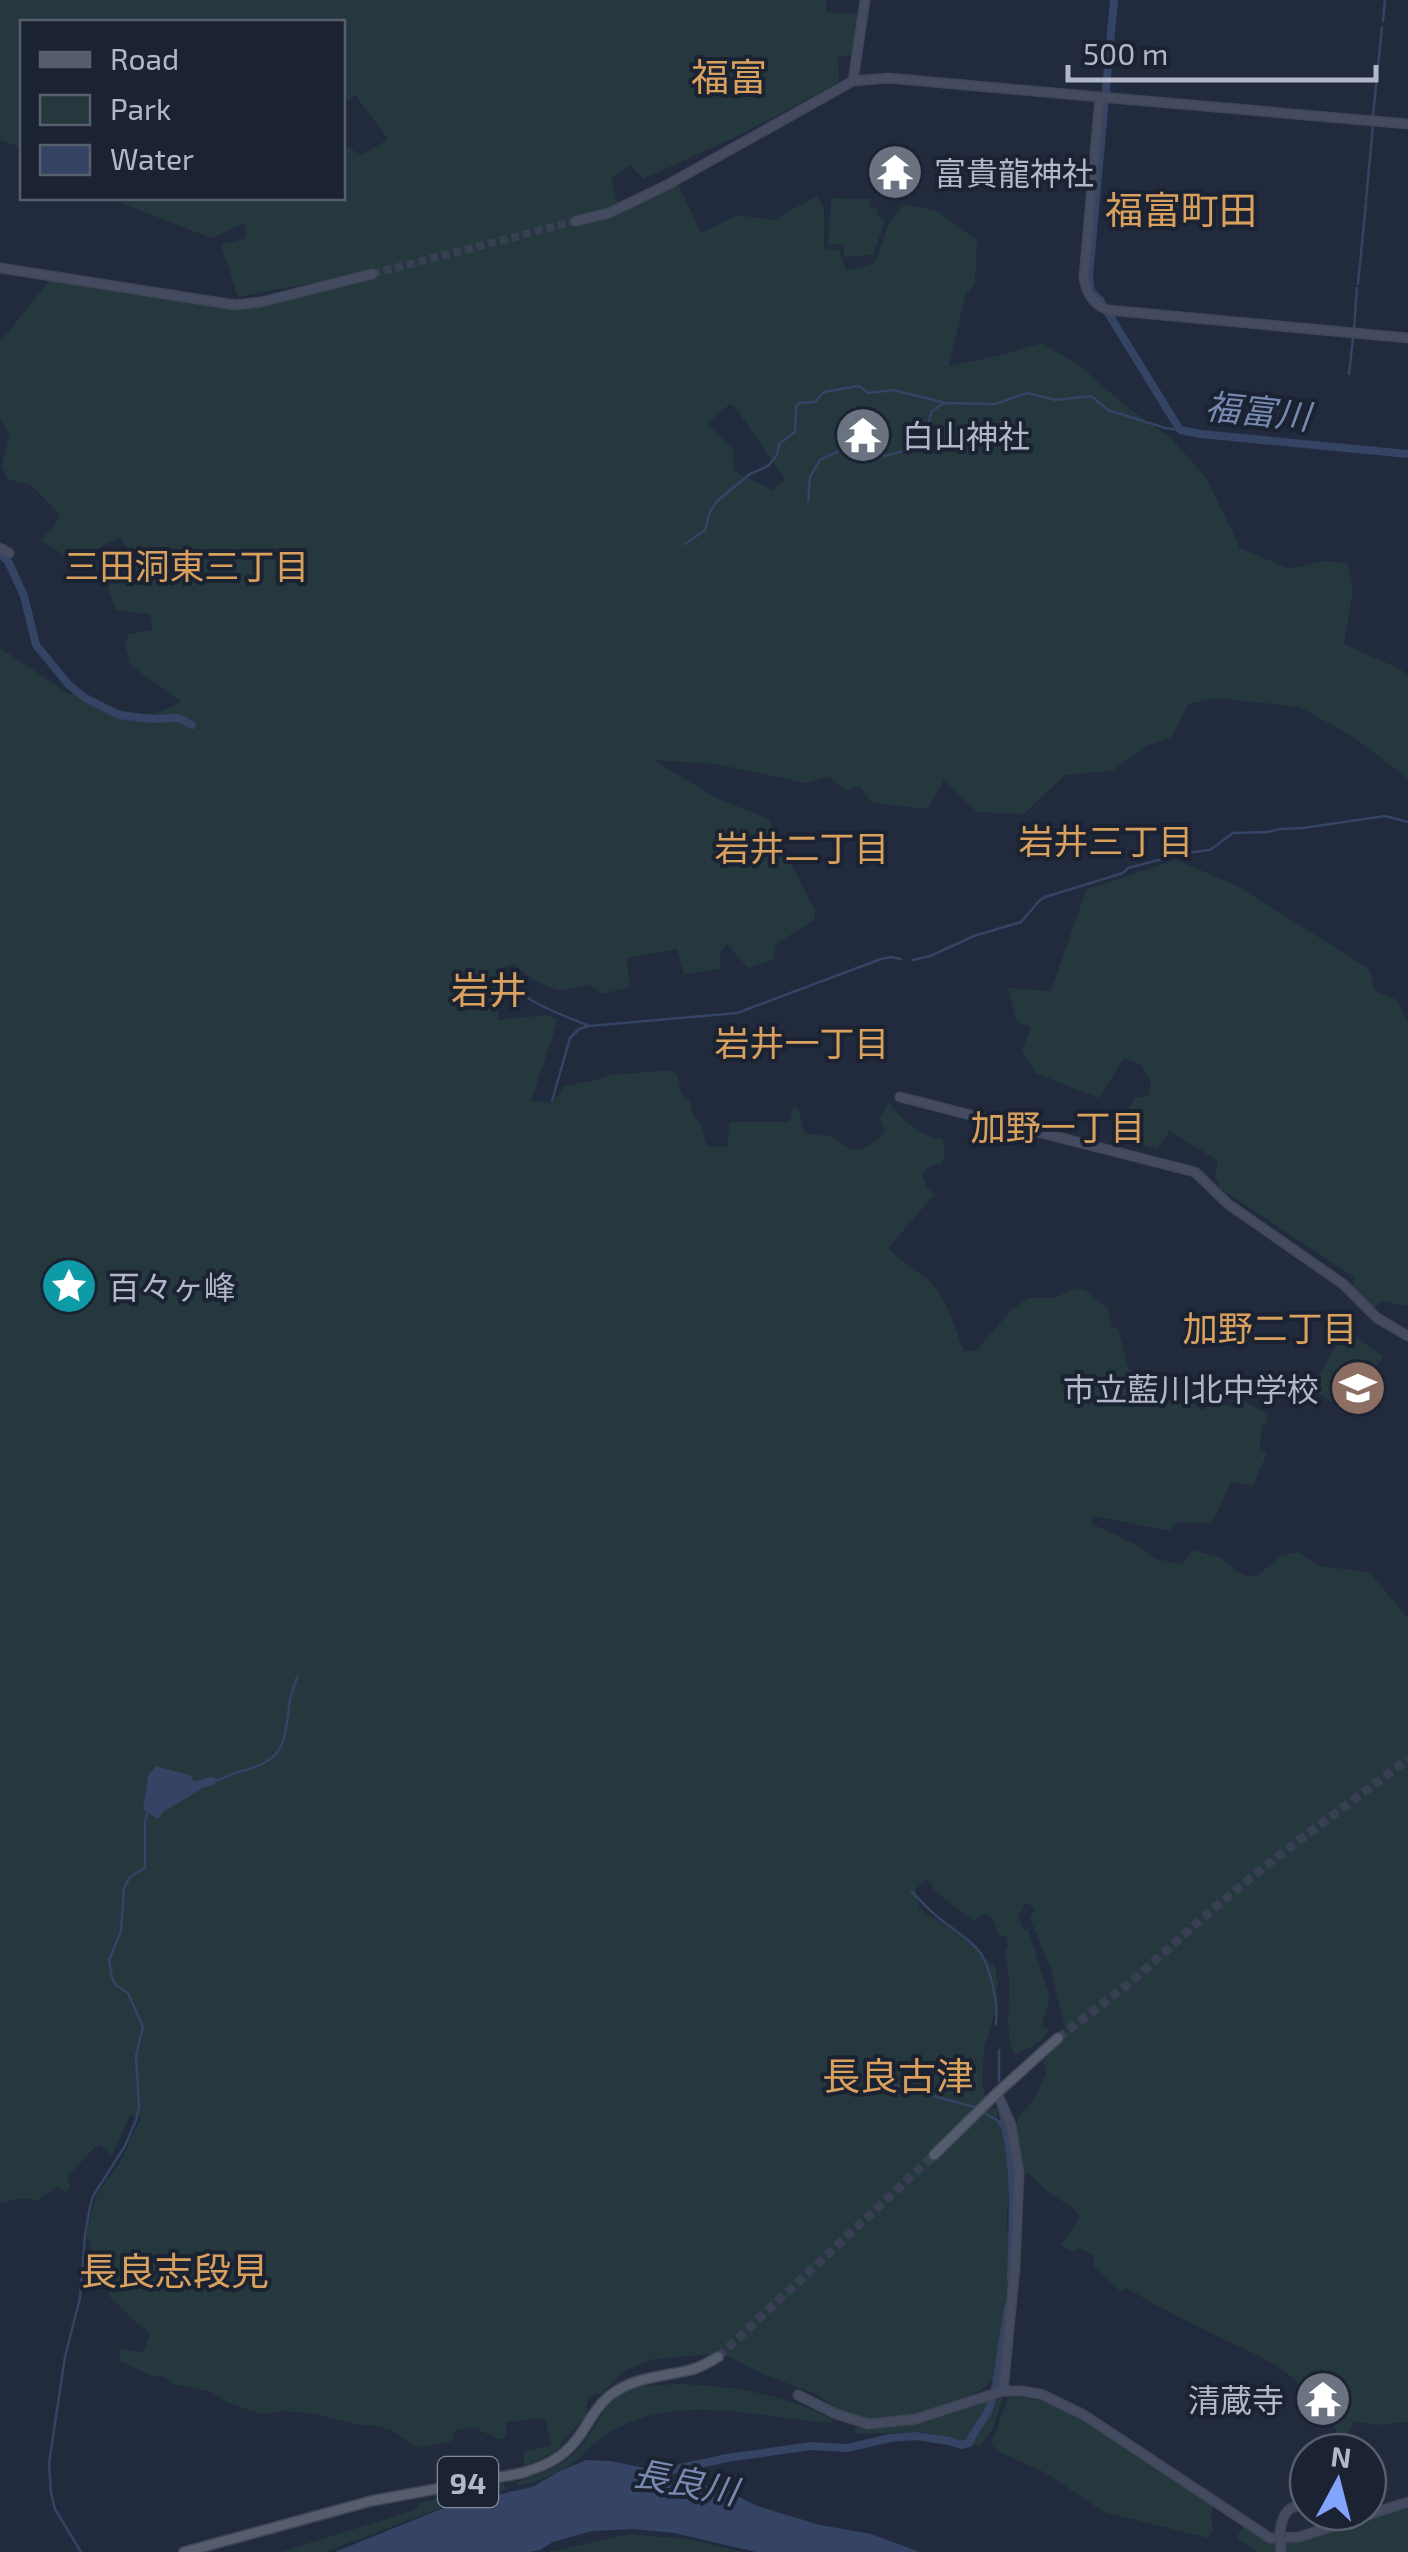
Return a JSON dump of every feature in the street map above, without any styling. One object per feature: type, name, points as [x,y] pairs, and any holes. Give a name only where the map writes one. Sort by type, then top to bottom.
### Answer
[{"type":"main road","points":[[934,2155],[1058,2038]]},
{"type":"main road","name":"94","points":[[184,2552],[372,2501],[545,2466],[573,2446],[598,2407],[612,2394],[645,2378],[691,2370],[718,2357]]},
{"type":"street","points":[[853,80],[865,0]]},
{"type":"street","points":[[576,222],[609,213],[667,186],[853,80],[888,78],[1408,124]]},
{"type":"street","points":[[1104,98],[1084,278],[1092,300],[1108,310],[1408,338]]},
{"type":"street","points":[[0,268],[235,305],[372,274]]},
{"type":"street","points":[[0,548],[9,553]]},
{"type":"street","points":[[900,1097],[1195,1172],[1228,1204],[1343,1284],[1377,1318],[1408,1336]]},
{"type":"street","points":[[997,2093],[1011,2125],[1019,2174],[1016,2267],[1003,2391]]},
{"type":"street","points":[[798,2395],[836,2414],[868,2424],[916,2419],[1003,2391],[1041,2394],[1084,2415],[1265,2536],[1298,2537],[1312,2532]]},
{"type":"street","points":[[1280,2552],[1280,2534],[1288,2510]]},
{"type":"green space","points":[[0,0],[826,0],[826,12],[860,14],[851,55],[838,57],[839,82],[746,132],[644,179],[630,165],[611,179],[619,209],[678,184],[701,233],[738,215],[773,220],[817,196],[824,208],[824,248],[839,250],[846,271],[875,263],[889,222],[905,204],[937,211],[977,240],[975,283],[965,296],[949,366],[1042,343],[1080,366],[1128,408],[1171,438],[1207,479],[1240,548],[1290,569],[1322,561],[1347,563],[1353,589],[1344,644],[1400,669],[1408,677],[1408,779],[1355,738],[1300,707],[1217,698],[1188,704],[1172,737],[1146,746],[1112,771],[1065,775],[1024,814],[977,812],[944,780],[928,809],[872,803],[859,786],[846,791],[829,776],[806,783],[715,764],[653,760],[717,798],[768,819],[815,910],[814,920],[776,944],[774,959],[748,968],[727,944],[720,952],[720,969],[684,974],[677,949],[627,958],[630,987],[602,994],[588,984],[560,991],[531,979],[514,964],[496,970],[498,1020],[546,1015],[558,1020],[531,1101],[553,1103],[564,1086],[610,1075],[672,1070],[681,1093],[690,1102],[693,1116],[700,1122],[707,1146],[728,1147],[729,1122],[789,1122],[793,1107],[798,1108],[804,1133],[833,1137],[848,1147],[860,1149],[885,1132],[880,1118],[889,1102],[912,1126],[942,1139],[943,1161],[922,1174],[934,1195],[888,1248],[938,1291],[964,1350],[976,1351],[1012,1309],[1028,1298],[1055,1298],[1073,1288],[1085,1290],[1108,1308],[1112,1328],[1118,1328],[1129,1370],[1150,1381],[1155,1375],[1202,1410],[1217,1401],[1232,1407],[1243,1400],[1267,1414],[1260,1450],[1267,1453],[1253,1486],[1231,1481],[1211,1521],[1178,1522],[1170,1531],[1094,1516],[1090,1523],[1135,1544],[1154,1558],[1179,1564],[1193,1550],[1221,1558],[1248,1577],[1258,1575],[1281,1556],[1298,1552],[1320,1566],[1369,1572],[1408,1618],[1408,2422],[1377,2425],[1354,2421],[1348,2432],[1336,2432],[1331,2426],[1337,2402],[1324,2387],[1321,2375],[1308,2374],[1300,2385],[1265,2359],[1126,2288],[1121,2292],[1094,2267],[1094,2255],[1079,2248],[1073,2252],[1061,2245],[1080,2217],[1020,2170],[1017,2119],[1034,2099],[1046,2073],[1043,2062],[1059,2043],[1065,2028],[1051,1970],[1030,1919],[1034,1911],[1029,1903],[1024,1904],[1018,1916],[1024,1931],[1028,1929],[1050,1998],[1042,2025],[1049,2030],[1043,2039],[1014,2054],[1009,2031],[1006,1936],[998,1935],[993,1919],[986,1914],[973,1921],[936,1892],[927,1879],[915,1890],[920,1909],[967,1940],[995,1967],[996,2010],[984,2049],[985,2097],[969,2114],[977,2121],[991,2108],[997,2108],[1010,2154],[1009,2279],[996,2376],[962,2400],[924,2413],[867,2419],[845,2414],[816,2394],[762,2374],[728,2356],[654,2359],[626,2370],[601,2394],[588,2396],[586,2415],[555,2452],[524,2466],[523,2452],[551,2445],[545,2418],[506,2422],[506,2437],[501,2440],[475,2428],[455,2430],[452,2441],[418,2448],[391,2430],[372,2425],[311,2413],[252,2411],[228,2403],[212,2392],[173,2384],[165,2377],[149,2375],[120,2361],[119,2348],[143,2353],[150,2333],[109,2296],[110,2278],[86,2279],[91,2244],[86,2237],[98,2192],[120,2162],[141,2117],[130,2115],[112,2155],[96,2146],[67,2177],[70,2187],[66,2192],[57,2187],[36,2201],[0,2203],[0,648],[71,695],[79,689],[129,712],[154,713],[181,701],[131,666],[125,644],[129,634],[153,630],[150,614],[116,610],[104,576],[131,555],[120,537],[85,555],[64,555],[40,540],[60,515],[31,485],[7,479],[2,465],[9,435],[0,418],[0,342],[49,281],[219,308],[373,278],[372,269],[238,297],[221,245],[245,238],[245,223],[211,238],[120,200],[345,200],[345,146],[362,155],[388,139],[356,96],[345,101],[345,20],[20,20],[20,147],[0,140]],"holes":[[[730,404],[785,480],[772,490],[734,471],[733,448],[708,423]]]},
{"type":"green space","points":[[831,198],[870,199],[870,207],[878,208],[877,215],[885,221],[873,255],[844,257],[843,244],[828,245]]},
{"type":"green space","points":[[1176,860],[1236,885],[1369,969],[1375,991],[1397,1000],[1408,1022],[1408,1306],[1382,1301],[1374,1308],[1353,1286],[1354,1277],[1221,1189],[1215,1177],[1218,1161],[1170,1131],[1157,1149],[1137,1143],[1125,1116],[1135,1097],[1147,1097],[1151,1084],[1142,1065],[1124,1058],[1099,1098],[1035,1073],[1022,1050],[1031,1027],[1017,1023],[1008,988],[1051,991],[1086,890]]},
{"type":"green space","points":[[1346,1330],[1383,1356],[1349,1412],[1314,1391],[1313,1384]]},
{"type":"green space","points":[[682,2384],[760,2393],[833,2420],[832,2423],[724,2410],[670,2412],[612,2431],[556,2473],[519,2486],[516,2482],[549,2470],[572,2456],[611,2403],[628,2391]]},
{"type":"green space","points":[[1009,2396],[1040,2400],[1074,2414],[1213,2506],[1213,2530],[1208,2538],[1104,2512],[1044,2472],[999,2452],[991,2444]]},
{"type":"green space","points":[[1003,2397],[993,2428],[980,2446],[923,2432],[854,2434],[855,2427],[926,2422]]},
{"type":"green space","points":[[503,2483],[506,2490],[449,2505],[325,2552],[281,2552],[417,2509],[419,2503]]},
{"type":"green space","points":[[1408,2506],[1408,2552],[1258,2552],[1236,2538],[1244,2526],[1262,2537],[1293,2540],[1320,2532],[1388,2532],[1388,2512]]},
{"type":"green space","points":[[629,2534],[688,2539],[742,2552],[549,2552]]},
{"type":"water","points":[[156,1766],[201,1782],[200,1790],[158,1819],[143,1809],[148,1776]]},
{"type":"water","name":"長良川","points":[[586,2460],[660,2471],[687,2483],[728,2491],[757,2506],[820,2525],[871,2534],[920,2552],[756,2552],[674,2533],[634,2529],[592,2531],[530,2552],[335,2552],[451,2505],[532,2487]]},
{"type":"waterway","name":"福富川","points":[[1101,301],[1091,291],[1089,276],[1114,0]]},
{"type":"waterway","points":[[1383,21],[1385,0]]},
{"type":"waterway","points":[[1373,116],[1382,27]]},
{"type":"waterway","points":[[1366,200],[1373,125]]},
{"type":"waterway","points":[[1358,284],[1366,203]]},
{"type":"waterway","points":[[1354,329],[1357,288]]},
{"type":"waterway","name":"福富川","points":[[1108,313],[1180,430],[1408,454]]},
{"type":"waterway","points":[[1349,374],[1353,338]]},
{"type":"waterway","points":[[685,544],[705,530],[717,501],[750,474],[768,466],[777,455],[779,444],[795,432],[799,403],[815,402],[824,392],[859,386],[868,393],[893,390],[942,402]]},
{"type":"waterway","points":[[808,501],[810,477],[820,460],[845,448],[886,456],[920,446],[931,412],[944,403],[995,404],[1027,393],[1056,400],[1091,396],[1108,410],[1180,430]]},
{"type":"waterway","points":[[0,554],[8,561],[24,596],[36,645],[69,685],[119,715],[179,718],[192,725]]},
{"type":"waterway","points":[[913,960],[1021,922],[1045,897],[1123,873],[1128,868],[1210,850],[1233,833],[1385,816],[1408,822]]},
{"type":"waterway","points":[[552,1101],[570,1038],[579,1029],[737,1013],[881,959],[901,959]]},
{"type":"waterway","points":[[498,971],[529,999],[589,1026]]},
{"type":"waterway","points":[[212,1781],[257,1766],[276,1754],[284,1737],[297,1677]]},
{"type":"waterway","points":[[192,1786],[212,1781]]},
{"type":"waterway","points":[[81,2552],[55,2509],[49,2463],[65,2357],[80,2298],[90,2207],[125,2146],[139,2107],[136,2056],[143,2027],[128,1993],[112,1978],[109,1960],[121,1931],[124,1888],[130,1877],[145,1868],[148,1811]]},
{"type":"waterway","points":[[912,1892],[977,1948],[991,1977],[996,2024]]},
{"type":"waterway","points":[[999,2050],[999,2081]]},
{"type":"waterway","points":[[868,2078],[978,2108]]},
{"type":"waterway","points":[[999,2109],[1002,2122]]},
{"type":"waterway","points":[[986,2114],[1002,2123]]},
{"type":"waterway","points":[[1002,2123],[1009,2145],[1012,2183],[1011,2279]]},
{"type":"waterway","points":[[652,2474],[727,2458],[812,2446],[847,2448],[890,2438],[916,2436],[961,2445],[969,2443],[988,2411],[996,2385],[1008,2307]]},
{"type":"tunnel","points":[[372,274],[576,221]]},
{"type":"tunnel","points":[[1058,2038],[1131,1982],[1269,1863],[1408,1759]]},
{"type":"tunnel","points":[[718,2357],[934,2155]]},
{"type":"place","name":"富貴龍神社","points":[[895,172]]},
{"type":"place","name":"白山神社","points":[[863,435]]},
{"type":"place","name":"百々ヶ峰","points":[[69,1286]]},
{"type":"place","name":"市立藍川北中学校","points":[[1358,1388]]},
{"type":"place","name":"清蔵寺","points":[[1323,2399]]},
{"type":"district","name":"福富","points":[[729,76]]},
{"type":"district","name":"福富町田","points":[[1181,209]]},
{"type":"district","name":"三田洞東三丁目","points":[[187,565]]},
{"type":"district","name":"岩井三丁目","points":[[1106,840]]},
{"type":"district","name":"岩井二丁目","points":[[802,847]]},
{"type":"district","name":"岩井","points":[[489,989]]},
{"type":"district","name":"岩井一丁目","points":[[802,1042]]},
{"type":"district","name":"加野一丁目","points":[[1058,1126]]},
{"type":"district","name":"加野二丁目","points":[[1270,1327]]},
{"type":"district","name":"長良古津","points":[[898,2075]]},
{"type":"district","name":"長良志段見","points":[[174,2270]]}]
